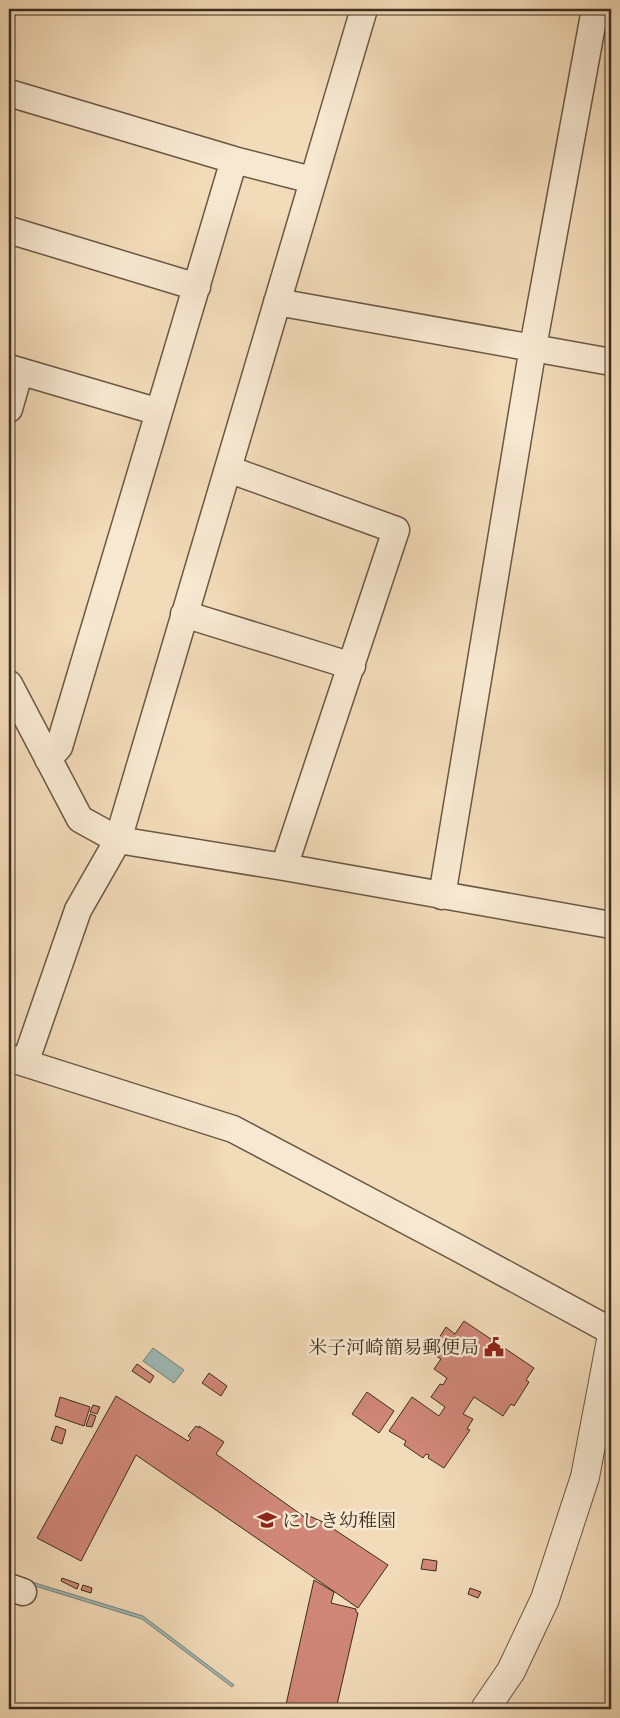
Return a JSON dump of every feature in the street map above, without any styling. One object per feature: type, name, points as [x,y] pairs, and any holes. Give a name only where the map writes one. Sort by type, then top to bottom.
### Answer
[{"type":"street","points":[[364,9],[118,840],[78,910],[17,1060],[233,1129],[611,1331]]},
{"type":"street","points":[[442,896],[533,347],[595,9]]},
{"type":"street","points":[[9,92],[234,160],[312,180]]},
{"type":"street","points":[[48,759],[59,747],[234,160]]},
{"type":"street","points":[[9,230],[197,287]]},
{"type":"street","points":[[277,302],[611,362]]},
{"type":"street","points":[[9,409],[14,370],[159,412]]},
{"type":"street","points":[[228,468],[396,530],[284,867]]},
{"type":"street","points":[[184,614],[352,666]]},
{"type":"street","points":[[9,684],[80,819],[118,840],[284,867],[611,925]]},
{"type":"street","points":[[485,1709],[511,1671],[545,1600],[585,1477],[611,1340]]},
{"type":"water","points":[[153,1348],[184,1370],[174,1383],[143,1361]]},
{"type":"water","points":[[9,1575],[143,1616],[234,1685],[232,1687],[142,1619],[9,1578]]},
{"type":"building","points":[[464,1321],[534,1368],[526,1380],[529,1382],[514,1406],[511,1404],[503,1416],[474,1397],[463,1414],[473,1419],[467,1429],[470,1430],[444,1468],[428,1458],[429,1455],[426,1454],[423,1458],[404,1445],[406,1441],[389,1431],[412,1397],[439,1416],[445,1407],[431,1397],[447,1378],[434,1369],[441,1359],[430,1352],[446,1327],[455,1334]]},
{"type":"building","points":[[137,1364],[154,1376],[150,1383],[132,1371]]},
{"type":"building","points":[[209,1373],[227,1386],[221,1396],[202,1383]]},
{"type":"building","points":[[367,1392],[394,1411],[379,1433],[352,1414]]},
{"type":"building","points":[[116,1396],[188,1441],[191,1438],[188,1436],[196,1426],[199,1428],[199,1426],[224,1442],[216,1454],[306,1518],[307,1515],[323,1522],[388,1565],[358,1608],[136,1455],[81,1561],[37,1538]]},
{"type":"building","points":[[60,1397],[90,1407],[84,1426],[55,1416]]},
{"type":"building","points":[[93,1405],[100,1407],[97,1414],[90,1412]]},
{"type":"building","points":[[90,1414],[96,1416],[92,1427],[86,1426]]},
{"type":"building","points":[[56,1426],[66,1430],[62,1444],[51,1440]]},
{"type":"building","points":[[423,1559],[437,1561],[436,1571],[421,1569]]},
{"type":"building","points":[[62,1578],[79,1584],[77,1589],[61,1581]]},
{"type":"building","points":[[314,1580],[334,1592],[331,1603],[356,1609],[358,1613],[336,1709],[285,1709]]},
{"type":"building","points":[[83,1585],[92,1588],[91,1593],[81,1590]]},
{"type":"building","points":[[470,1588],[481,1592],[478,1598],[468,1594]]},
{"type":"place","name":"米子河崎簡易郵便局","points":[[494,1347]]},
{"type":"place","name":"にしき幼稚園","points":[[267,1520]]}]
